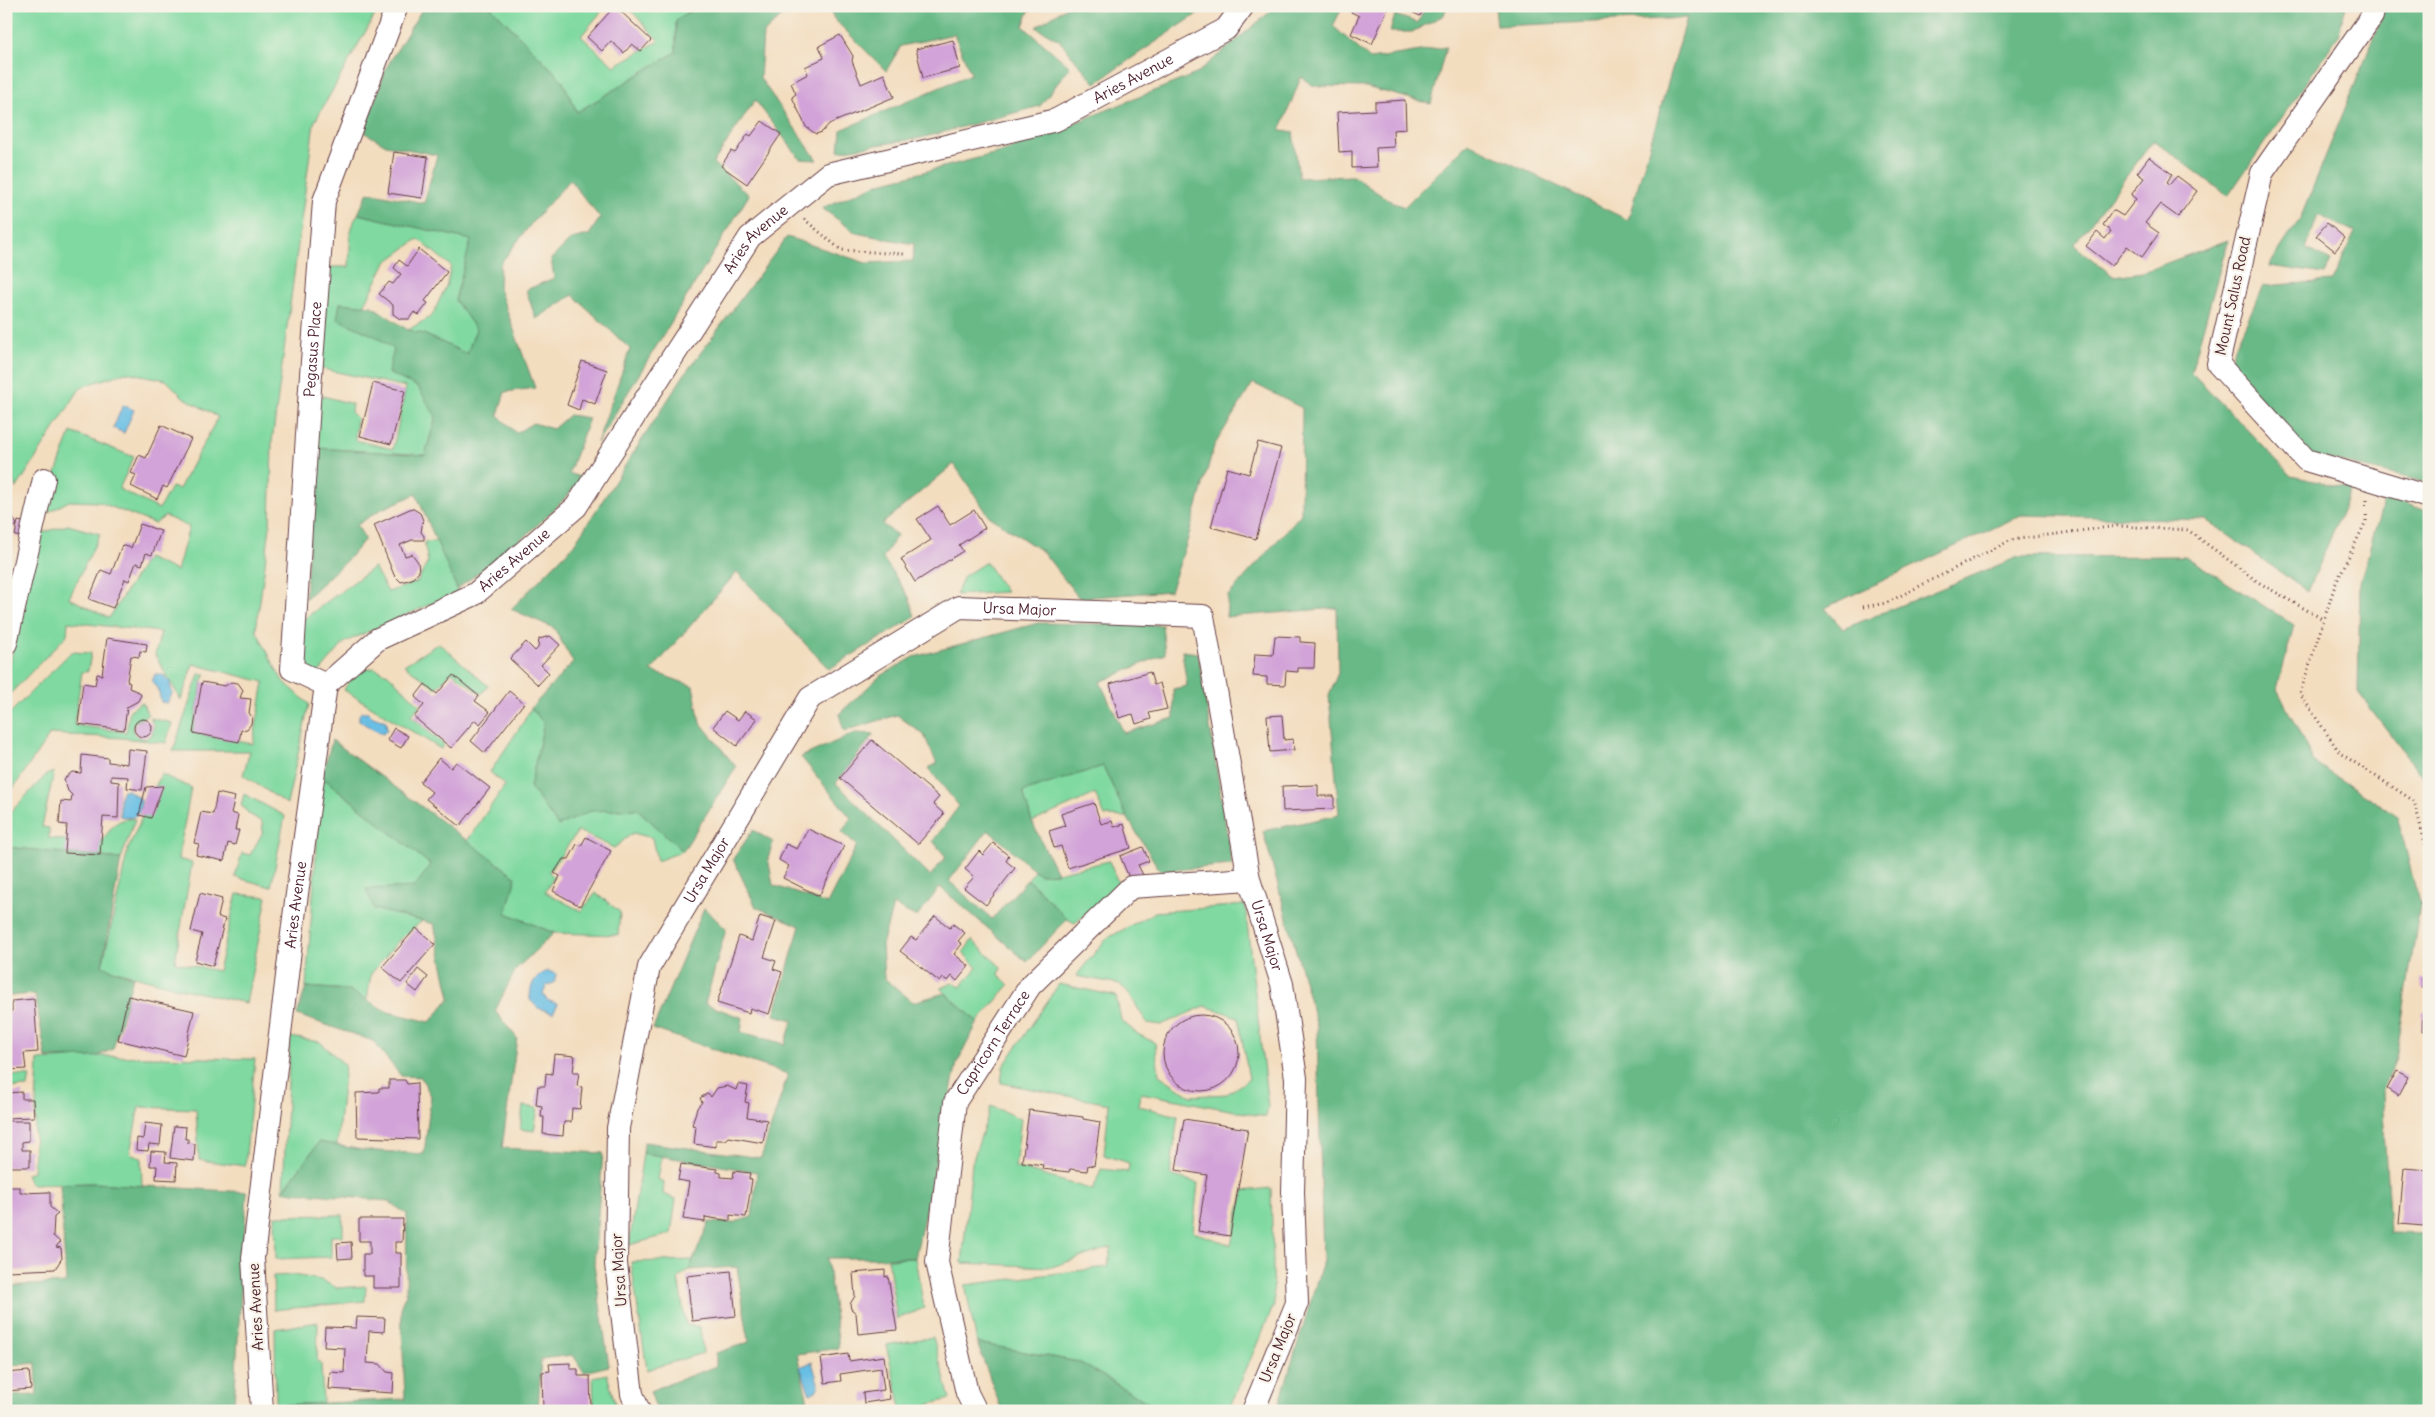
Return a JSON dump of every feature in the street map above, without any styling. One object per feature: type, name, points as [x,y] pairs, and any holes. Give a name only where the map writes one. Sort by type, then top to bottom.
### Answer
[{"type":"street","name":"Pegasus Place","points":[[326,685],[292,669],[324,201],[397,6]]},
{"type":"street","name":"Aries Avenue","points":[[262,1411],[253,1258],[296,901],[326,685],[378,639],[475,594],[576,507],[750,237],[828,174],[1056,120],[1226,29],[1243,6]]},
{"type":"street","name":"Mount Salus Road","points":[[2374,6],[2372,16],[2262,173],[2218,364],[2306,460],[2429,498]]},
{"type":"street","points":[[6,643],[44,479]]},
{"type":"street","name":"Ursa Major","points":[[639,1411],[632,1394],[616,1264],[618,1128],[649,966],[810,698],[959,608],[1203,616],[1248,880],[1282,984],[1296,1078],[1293,1192],[1297,1303],[1253,1411]]},
{"type":"street","name":"Capricorn Terrace","points":[[976,1411],[967,1393],[938,1262],[955,1102],[1030,986],[1131,887],[1248,880]]},
{"type":"path","points":[[788,206],[841,250],[904,254]]},
{"type":"path","points":[[2368,479],[2366,520],[2335,585],[2300,694],[2340,753],[2414,801],[2429,858]]},
{"type":"path","points":[[1863,607],[1886,603],[2011,540],[2117,526],[2188,530],[2258,582],[2324,620]]},
{"type":"green space","points":[[6,6],[380,6],[314,123],[272,442],[270,527],[256,630],[282,680],[309,704],[287,804],[243,775],[250,751],[173,751],[199,674],[206,674],[202,682],[193,733],[253,744],[264,682],[193,664],[181,700],[155,655],[161,632],[68,622],[67,635],[6,698],[6,682],[38,534],[68,525],[100,534],[69,598],[109,618],[147,558],[177,571],[189,527],[165,516],[155,524],[99,502],[69,501],[40,517],[71,432],[134,457],[119,489],[159,509],[171,487],[179,489],[218,417],[183,397],[166,380],[126,372],[81,387],[16,489],[6,458]]},
{"type":"green space","points":[[424,6],[490,6],[562,80],[577,112],[676,52],[676,20],[697,6],[792,6],[763,34],[760,78],[817,160],[800,159],[755,100],[713,163],[749,195],[597,443],[630,349],[573,295],[536,319],[526,290],[554,278],[551,259],[571,239],[589,235],[600,218],[570,180],[534,220],[500,264],[499,289],[535,388],[505,392],[498,415],[516,433],[533,423],[553,429],[569,415],[589,418],[569,473],[582,478],[569,494],[539,523],[507,551],[457,589],[416,494],[380,510],[357,525],[365,539],[350,557],[305,599],[316,448],[425,455],[436,417],[418,387],[388,373],[394,349],[375,336],[337,319],[340,303],[372,306],[408,330],[424,334],[467,354],[476,329],[455,300],[471,240],[358,214],[368,192],[424,203],[437,155],[386,145],[364,132],[386,68]]},
{"type":"green space","points":[[490,6],[606,6],[581,36],[614,66],[659,41],[627,6],[697,6],[676,20],[676,52],[577,112],[562,80]]},
{"type":"green space","points":[[829,6],[1031,6],[1023,26],[1070,67],[1040,106],[921,138],[839,151],[841,130],[971,74],[954,34],[901,46],[886,71],[834,19]]},
{"type":"green space","points":[[1068,6],[1209,6],[1095,83],[1059,40],[1036,27]]},
{"type":"green space","points":[[1277,6],[1343,6],[1333,26],[1370,59],[1446,47],[1431,104],[1366,87],[1314,86],[1301,77],[1280,131],[1293,132],[1299,178],[1353,176],[1388,200],[1404,207],[1468,143],[1628,220],[1687,18],[1497,26],[1495,6],[2346,6],[2338,36],[2228,196],[2154,140],[2074,245],[2113,276],[2143,272],[2228,240],[2191,372],[2292,476],[2351,489],[2308,592],[2207,520],[2021,515],[1825,608],[1843,629],[2018,557],[2185,556],[2294,625],[2277,689],[2314,762],[2397,816],[2420,906],[2396,1058],[2382,1093],[2390,1233],[2429,1234],[2429,1411],[1277,1411],[1323,1261],[1317,1027],[1263,831],[1339,815],[1329,695],[1338,673],[1337,608],[1226,617],[1228,596],[1301,514],[1302,408],[1253,383],[1214,446],[1186,545],[1170,591],[1079,598],[1043,552],[989,516],[954,464],[882,524],[897,535],[883,558],[909,597],[915,617],[829,669],[737,572],[651,671],[693,686],[700,722],[736,767],[683,851],[637,809],[591,811],[558,826],[530,787],[544,723],[531,708],[573,662],[554,628],[511,609],[573,546],[684,375],[787,237],[866,263],[913,261],[914,244],[856,233],[822,208],[877,184],[1005,151],[1196,74]]},
{"type":"green space","points":[[1426,6],[1447,6],[1444,15],[1412,32],[1390,32],[1395,15],[1418,23]]},
{"type":"green space","points":[[2385,6],[2429,6],[2429,483],[2311,455],[2227,365],[2263,286],[2332,281],[2355,232],[2318,215],[2306,249],[2331,261],[2325,274],[2269,266],[2300,219]]},
{"type":"green space","points":[[358,214],[472,240],[455,300],[476,329],[467,354],[424,334],[408,330],[432,316],[447,284],[451,266],[418,239],[386,262],[364,306],[340,303],[338,319],[375,336],[395,349],[388,373],[418,387],[436,416],[425,455],[316,448],[316,394],[352,404],[351,412],[357,418],[355,440],[393,449],[406,387],[318,368],[329,267],[349,267],[351,227]]},
{"type":"green space","points":[[2385,496],[2429,512],[2429,785],[2358,692],[2360,582]]},
{"type":"green space","points":[[437,541],[457,589],[456,593],[345,642],[317,675],[301,662],[301,621],[374,567],[388,592],[417,582],[428,562],[424,542]]},
{"type":"green space","points":[[986,562],[1006,592],[956,595],[964,576]]},
{"type":"green space","points":[[1038,623],[1162,625],[1165,654],[1100,682],[1124,733],[1174,718],[1173,689],[1187,686],[1182,651],[1198,653],[1232,865],[1160,871],[1127,817],[1103,766],[1023,792],[1032,822],[1057,873],[1039,874],[988,830],[949,881],[992,919],[1028,879],[1067,919],[1027,962],[940,887],[917,917],[893,905],[882,945],[884,978],[913,1002],[945,993],[978,1022],[957,1063],[915,1258],[827,1258],[839,1348],[797,1354],[810,1411],[657,1411],[650,1391],[716,1366],[716,1353],[749,1342],[737,1267],[689,1270],[709,1222],[732,1223],[752,1217],[757,1172],[643,1153],[644,1142],[761,1158],[788,1074],[653,1029],[704,908],[726,929],[705,1004],[743,1018],[741,1032],[785,1044],[793,1020],[774,1015],[800,926],[756,907],[733,859],[753,830],[773,842],[768,858],[773,885],[827,904],[857,845],[842,832],[851,818],[801,757],[855,733],[874,734],[836,783],[930,876],[946,857],[933,841],[959,806],[928,768],[937,764],[924,735],[897,715],[844,731],[839,714],[879,677],[914,657]]},
{"type":"green space","points":[[439,643],[488,686],[481,694],[452,672],[436,688],[404,665]]},
{"type":"green space","points":[[71,652],[91,653],[88,671],[82,672],[74,725],[126,732],[130,710],[142,702],[148,715],[134,722],[132,730],[137,737],[145,739],[152,735],[154,725],[150,718],[172,723],[166,743],[122,738],[50,734],[6,799],[6,717]]},
{"type":"green space","points":[[374,668],[388,674],[420,705],[411,716],[444,745],[441,749],[344,690],[354,672]]},
{"type":"green space","points":[[531,708],[544,723],[530,787],[591,811],[637,809],[683,851],[657,861],[652,838],[633,833],[614,848],[578,831],[549,872],[554,877],[545,892],[581,911],[596,893],[620,912],[618,935],[554,933],[506,913],[516,877],[467,841],[505,785],[490,772]]},
{"type":"green space","points":[[332,740],[516,877],[506,913],[554,933],[516,969],[495,1011],[517,1038],[502,1148],[603,1153],[594,1264],[609,1366],[584,1372],[573,1355],[541,1359],[538,1411],[272,1411],[272,1406],[405,1399],[401,1305],[406,1294],[407,1214],[388,1201],[283,1191],[319,1142],[362,1150],[424,1154],[431,1096],[421,1077],[401,1076],[373,1041],[297,1015],[306,987],[349,990],[388,1012],[430,1022],[450,998],[434,924],[374,909],[366,889],[414,887],[431,865],[322,777]]},
{"type":"green space","points":[[1103,766],[1127,817],[1105,816],[1095,794],[1032,822],[1022,792]]},
{"type":"green space","points":[[54,772],[42,827],[49,828],[49,838],[99,845],[118,822],[135,819],[121,859],[6,847],[6,817],[46,775]]},
{"type":"green space","points":[[161,774],[191,788],[178,859],[192,863],[175,962],[218,971],[237,894],[267,897],[246,1003],[178,988],[102,967],[128,849]]},
{"type":"green space","points":[[322,777],[431,865],[415,888],[374,909],[422,921],[399,940],[371,974],[367,1000],[349,990],[306,987]]},
{"type":"green space","points":[[244,794],[285,816],[271,887],[235,877],[242,853],[250,855],[263,832],[262,822],[249,814],[241,805]]},
{"type":"green space","points":[[6,847],[121,859],[102,966],[133,977],[113,1049],[95,1057],[46,1058],[35,994],[6,996]]},
{"type":"green space","points":[[1109,861],[1120,887],[1075,923],[1067,919],[1028,879],[1035,870],[1039,874],[1057,873]]},
{"type":"green space","points":[[1245,905],[1268,1107],[1266,1117],[1141,1093],[1139,1106],[1178,1116],[1170,1175],[1198,1183],[1193,1232],[1231,1245],[1244,1191],[1271,1188],[1274,1305],[1228,1411],[1162,1411],[1079,1362],[977,1343],[965,1285],[1107,1267],[1112,1247],[1052,1267],[962,1263],[972,1163],[991,1106],[1021,1119],[1015,1167],[1093,1190],[1101,1169],[1128,1172],[1129,1163],[1104,1155],[1109,1104],[1001,1083],[1003,1067],[1059,984],[1116,996],[1121,1020],[1136,1033],[1155,1043],[1159,1075],[1191,1096],[1227,1094],[1249,1079],[1238,1017],[1205,1006],[1161,1025],[1147,1023],[1131,997],[1120,984],[1076,976],[1106,939],[1155,912]]},
{"type":"green space","points":[[972,940],[1001,967],[999,975],[1009,985],[978,1022],[940,988],[953,983],[961,987],[977,967],[963,953]]},
{"type":"green space","points":[[290,1037],[320,1042],[345,1065],[337,1145],[319,1142],[283,1191]]},
{"type":"green space","points":[[101,1056],[255,1059],[245,1166],[199,1160],[196,1109],[139,1107],[130,1153],[141,1157],[142,1186],[94,1183],[30,1184],[26,1174],[33,1172],[38,1060]]},
{"type":"green space","points":[[6,1075],[30,1076],[28,1087],[6,1088]]},
{"type":"green space","points":[[523,1106],[538,1108],[534,1131],[520,1129]]},
{"type":"green space","points":[[643,1153],[662,1156],[658,1179],[664,1183],[663,1194],[676,1199],[671,1234],[629,1245]]},
{"type":"green space","points":[[94,1183],[247,1192],[234,1404],[92,1411],[6,1411],[6,1396],[37,1395],[36,1363],[6,1366],[6,1286],[66,1283],[60,1184]]},
{"type":"green space","points":[[343,1215],[343,1236],[331,1236],[331,1257],[276,1259],[275,1216]]},
{"type":"green space","points":[[915,1258],[924,1308],[897,1319],[888,1259]]},
{"type":"green space","points":[[693,1260],[689,1270],[678,1278],[686,1325],[700,1327],[703,1353],[647,1370],[631,1262]]},
{"type":"green space","points":[[294,1275],[321,1280],[337,1288],[366,1286],[365,1301],[274,1310],[273,1276]]},
{"type":"green space","points":[[318,1322],[317,1361],[321,1364],[323,1403],[276,1405],[275,1329]]},
{"type":"green space","points":[[933,1337],[950,1399],[902,1411],[886,1345]]},
{"type":"green space","points":[[977,1343],[1079,1362],[1162,1411],[1002,1411]]},
{"type":"green space","points":[[607,1374],[617,1411],[594,1411],[593,1377]]},
{"type":"green space","points":[[234,1404],[235,1411],[99,1411]]},
{"type":"water","points":[[123,405],[134,410],[124,433],[113,428]]},
{"type":"water","points":[[155,674],[163,675],[170,682],[172,694],[167,703],[161,702],[158,688],[152,682]]},
{"type":"water","points":[[362,712],[368,712],[373,717],[386,721],[387,730],[383,734],[359,720],[359,715]]},
{"type":"water","points":[[123,790],[127,790],[141,799],[140,809],[136,815],[130,818],[120,816],[120,797]]},
{"type":"water","points":[[548,971],[556,974],[554,983],[547,985],[543,994],[547,1000],[558,1004],[553,1013],[538,1008],[530,1000],[534,982],[539,976]]},
{"type":"water","points":[[812,1362],[819,1386],[816,1391],[810,1394],[800,1367]]},
{"type":"building","points":[[615,6],[651,40],[641,51],[632,44],[624,53],[611,41],[602,51],[587,37]]},
{"type":"building","points":[[1354,6],[1389,6],[1372,44],[1351,34],[1359,16],[1351,12]]},
{"type":"building","points":[[1399,6],[1424,6],[1420,16]]},
{"type":"building","points":[[840,35],[853,56],[852,61],[861,84],[884,74],[894,97],[829,124],[822,132],[816,134],[806,127],[792,97],[796,94],[791,83],[808,74],[805,67],[824,58],[819,46]]},
{"type":"building","points":[[953,40],[960,68],[923,78],[916,49]]},
{"type":"building","points":[[1405,100],[1406,129],[1393,130],[1394,147],[1376,148],[1377,167],[1352,168],[1352,151],[1339,152],[1337,112],[1375,110],[1375,102]]},
{"type":"building","points":[[762,121],[781,134],[747,184],[721,166],[731,151],[735,153],[748,134],[751,136]]},
{"type":"building","points":[[394,152],[428,157],[422,198],[388,193]]},
{"type":"building","points":[[2149,157],[2172,174],[2167,182],[2170,184],[2177,176],[2197,191],[2178,217],[2160,204],[2145,223],[2159,233],[2142,257],[2127,246],[2112,266],[2086,246],[2097,232],[2105,239],[2111,231],[2103,225],[2113,210],[2123,216],[2136,199],[2131,195],[2144,178],[2137,173]]},
{"type":"building","points":[[2327,223],[2345,238],[2335,251],[2316,236]]},
{"type":"building","points":[[419,249],[447,272],[425,301],[428,303],[419,315],[414,312],[409,319],[400,319],[393,314],[393,305],[379,294],[389,282],[393,284],[401,274],[394,268],[399,260],[407,266]]},
{"type":"building","points":[[582,361],[607,370],[595,404],[582,399],[579,410],[567,405]]},
{"type":"building","points":[[373,383],[405,391],[391,444],[360,436]]},
{"type":"building","points":[[161,425],[191,439],[167,488],[163,486],[157,499],[131,486],[136,475],[131,473],[139,455],[146,458]]},
{"type":"building","points":[[1258,442],[1281,448],[1256,539],[1211,527],[1227,468],[1249,474]]},
{"type":"building","points":[[938,506],[950,525],[974,510],[985,528],[959,545],[963,551],[915,582],[901,559],[931,540],[917,519]]},
{"type":"building","points":[[412,508],[420,513],[423,520],[421,532],[424,540],[412,540],[400,545],[405,556],[412,554],[418,562],[419,572],[412,579],[401,582],[394,575],[374,525]]},
{"type":"building","points":[[10,513],[17,525],[8,530],[6,528],[6,515]]},
{"type":"building","points":[[18,521],[27,523],[24,537],[15,536]]},
{"type":"building","points":[[140,524],[161,531],[152,555],[146,553],[142,565],[136,563],[129,581],[125,579],[113,608],[89,599],[101,570],[111,574],[122,545],[131,548]]},
{"type":"building","points":[[550,636],[560,645],[541,665],[549,673],[538,685],[510,659],[526,642],[535,651],[538,648],[539,639]]},
{"type":"building","points":[[1275,636],[1300,637],[1300,642],[1315,643],[1314,668],[1298,668],[1298,672],[1286,671],[1285,685],[1267,684],[1267,677],[1253,676],[1255,654],[1273,655]]},
{"type":"building","points":[[107,638],[147,644],[146,652],[140,651],[139,657],[131,656],[127,681],[130,683],[129,688],[139,692],[141,695],[138,701],[127,707],[124,730],[78,724],[83,683],[95,685],[97,674],[102,675]]},
{"type":"building","points":[[1150,672],[1154,685],[1160,683],[1167,709],[1149,713],[1151,719],[1136,724],[1133,714],[1119,718],[1110,684]]},
{"type":"building","points":[[453,675],[479,696],[475,701],[490,712],[480,724],[475,720],[451,748],[414,717],[424,705],[415,697],[425,684],[437,694]]},
{"type":"building","points":[[202,682],[225,686],[231,682],[238,683],[243,690],[240,698],[251,699],[249,713],[252,717],[251,724],[247,729],[241,730],[239,742],[193,733]]},
{"type":"building","points":[[509,691],[524,703],[485,753],[471,741]]},
{"type":"building","points":[[725,711],[738,720],[745,711],[757,719],[737,746],[713,727]]},
{"type":"building","points":[[1282,715],[1284,740],[1293,739],[1294,750],[1270,752],[1267,716]]},
{"type":"building","points":[[143,719],[149,722],[152,728],[149,734],[143,737],[137,734],[134,728],[137,722]]},
{"type":"building","points":[[394,728],[408,736],[401,748],[387,740]]},
{"type":"building","points":[[872,740],[939,797],[933,804],[944,814],[918,844],[840,778]]},
{"type":"building","points":[[128,749],[147,751],[142,790],[127,788],[128,777],[111,776],[111,781],[119,782],[118,818],[103,817],[100,855],[65,853],[67,825],[59,824],[61,801],[71,802],[72,795],[68,791],[64,779],[72,772],[81,773],[82,755],[108,758],[108,762],[127,764]]},
{"type":"building","points":[[439,758],[451,768],[456,762],[490,788],[460,826],[426,799],[432,792],[420,782]]},
{"type":"building","points":[[1318,785],[1318,796],[1334,796],[1334,809],[1283,811],[1282,786]]},
{"type":"building","points":[[163,786],[151,818],[139,815],[146,787]]},
{"type":"building","points":[[217,793],[235,797],[231,813],[238,815],[235,830],[239,830],[235,845],[228,843],[224,861],[196,855],[199,844],[194,843],[201,812],[213,814]]},
{"type":"building","points":[[1094,803],[1101,824],[1112,821],[1114,827],[1124,824],[1131,848],[1068,868],[1061,846],[1054,848],[1049,831],[1065,826],[1061,814]]},
{"type":"building","points":[[808,829],[844,846],[819,896],[783,878],[789,866],[779,860],[786,844],[797,849]]},
{"type":"building","points":[[586,837],[611,851],[580,906],[553,891],[560,876],[554,873],[563,859],[569,859],[577,844],[581,846]]},
{"type":"building","points":[[993,843],[1009,856],[1006,861],[1015,868],[986,905],[964,888],[974,877],[965,869],[979,851],[983,855]]},
{"type":"building","points":[[1143,847],[1149,861],[1138,865],[1145,879],[1132,885],[1120,856]]},
{"type":"building","points":[[200,893],[222,899],[218,917],[225,919],[213,966],[195,961],[202,934],[191,931]]},
{"type":"building","points":[[760,916],[776,921],[764,957],[776,961],[773,969],[782,972],[769,1014],[750,1008],[749,1013],[717,1003],[739,936],[752,941]]},
{"type":"building","points":[[935,916],[950,928],[953,924],[965,933],[958,941],[962,944],[954,954],[969,966],[957,981],[952,976],[948,981],[943,978],[940,982],[900,951],[911,937],[916,940]]},
{"type":"building","points":[[416,928],[435,944],[401,983],[382,967]]},
{"type":"building","points":[[418,969],[428,977],[417,992],[407,984]]},
{"type":"building","points":[[2422,978],[2429,978],[2429,988],[2423,989]]},
{"type":"building","points":[[128,996],[194,1011],[184,1056],[118,1040]]},
{"type":"building","points":[[34,999],[38,1052],[24,1053],[26,1069],[7,1070],[6,1012],[12,1011],[12,1001]]},
{"type":"building","points":[[2423,1012],[2429,1012],[2429,1031],[2422,1031]]},
{"type":"building","points":[[1201,1015],[1215,1018],[1228,1026],[1236,1039],[1239,1053],[1236,1067],[1228,1080],[1215,1088],[1201,1091],[1187,1088],[1174,1080],[1166,1067],[1163,1053],[1166,1039],[1174,1026],[1187,1018]]},
{"type":"building","points":[[554,1054],[575,1056],[573,1072],[579,1072],[577,1086],[582,1087],[580,1109],[572,1108],[571,1122],[564,1122],[563,1136],[543,1134],[544,1117],[541,1117],[542,1106],[536,1105],[538,1086],[545,1086],[546,1073],[552,1074]]},
{"type":"building","points":[[2397,1071],[2408,1077],[2398,1096],[2387,1089]]},
{"type":"building","points":[[389,1080],[405,1080],[407,1084],[417,1083],[418,1139],[357,1137],[356,1093],[379,1092],[379,1088],[389,1088]]},
{"type":"building","points":[[738,1084],[748,1086],[745,1102],[749,1103],[747,1117],[767,1120],[763,1143],[729,1137],[726,1140],[716,1140],[716,1147],[694,1144],[696,1126],[692,1125],[697,1108],[702,1102],[700,1098],[708,1093],[711,1097],[717,1088],[727,1086],[736,1090]]},
{"type":"building","points":[[22,1092],[22,1099],[33,1099],[34,1117],[6,1118],[6,1093]]},
{"type":"building","points":[[1029,1110],[1083,1117],[1083,1119],[1100,1122],[1094,1166],[1088,1165],[1087,1171],[1070,1169],[1069,1172],[1042,1169],[1043,1165],[1022,1162]]},
{"type":"building","points":[[1184,1119],[1248,1129],[1230,1236],[1198,1231],[1207,1175],[1176,1170]]},
{"type":"building","points":[[6,1121],[29,1121],[29,1141],[22,1142],[22,1150],[30,1150],[30,1167],[6,1167]]},
{"type":"building","points":[[145,1123],[162,1125],[160,1145],[149,1144],[148,1151],[136,1150],[137,1138],[143,1139]]},
{"type":"building","points":[[174,1126],[186,1127],[185,1139],[188,1139],[188,1143],[195,1144],[194,1161],[170,1158]]},
{"type":"building","points":[[151,1151],[166,1152],[165,1162],[177,1163],[176,1180],[156,1179],[157,1166],[150,1166]]},
{"type":"building","points":[[681,1164],[717,1169],[717,1172],[721,1173],[721,1177],[733,1178],[734,1171],[750,1173],[749,1179],[752,1180],[746,1217],[730,1215],[730,1221],[705,1217],[705,1222],[683,1219],[689,1182],[678,1180]]},
{"type":"building","points":[[2404,1168],[2429,1170],[2429,1214],[2425,1214],[2424,1226],[2399,1224]]},
{"type":"building","points":[[6,1187],[20,1187],[20,1193],[50,1192],[50,1207],[58,1214],[54,1217],[53,1236],[60,1242],[56,1247],[61,1248],[62,1258],[55,1269],[7,1271]]},
{"type":"building","points":[[359,1219],[403,1219],[402,1242],[395,1242],[395,1253],[401,1253],[401,1288],[373,1288],[373,1276],[363,1276],[363,1254],[370,1254],[370,1241],[359,1241]]},
{"type":"building","points":[[351,1242],[352,1258],[338,1259],[337,1243]]},
{"type":"building","points":[[885,1270],[885,1277],[888,1276],[897,1330],[858,1334],[856,1313],[851,1309],[850,1304],[855,1296],[853,1273]]},
{"type":"building","points":[[731,1271],[736,1316],[692,1321],[687,1276]]},
{"type":"building","points":[[357,1317],[385,1318],[384,1332],[369,1331],[367,1363],[380,1364],[387,1372],[394,1373],[393,1393],[329,1389],[330,1372],[344,1373],[345,1348],[324,1347],[325,1327],[356,1328]]},
{"type":"building","points":[[848,1354],[849,1361],[884,1356],[890,1399],[864,1403],[863,1393],[884,1390],[881,1368],[840,1374],[841,1381],[825,1383],[821,1358]]},
{"type":"building","points":[[570,1363],[570,1369],[578,1369],[578,1376],[590,1376],[591,1411],[543,1410],[542,1372],[550,1371],[549,1364]]},
{"type":"building","points":[[29,1371],[31,1389],[6,1391],[6,1373]]}]
